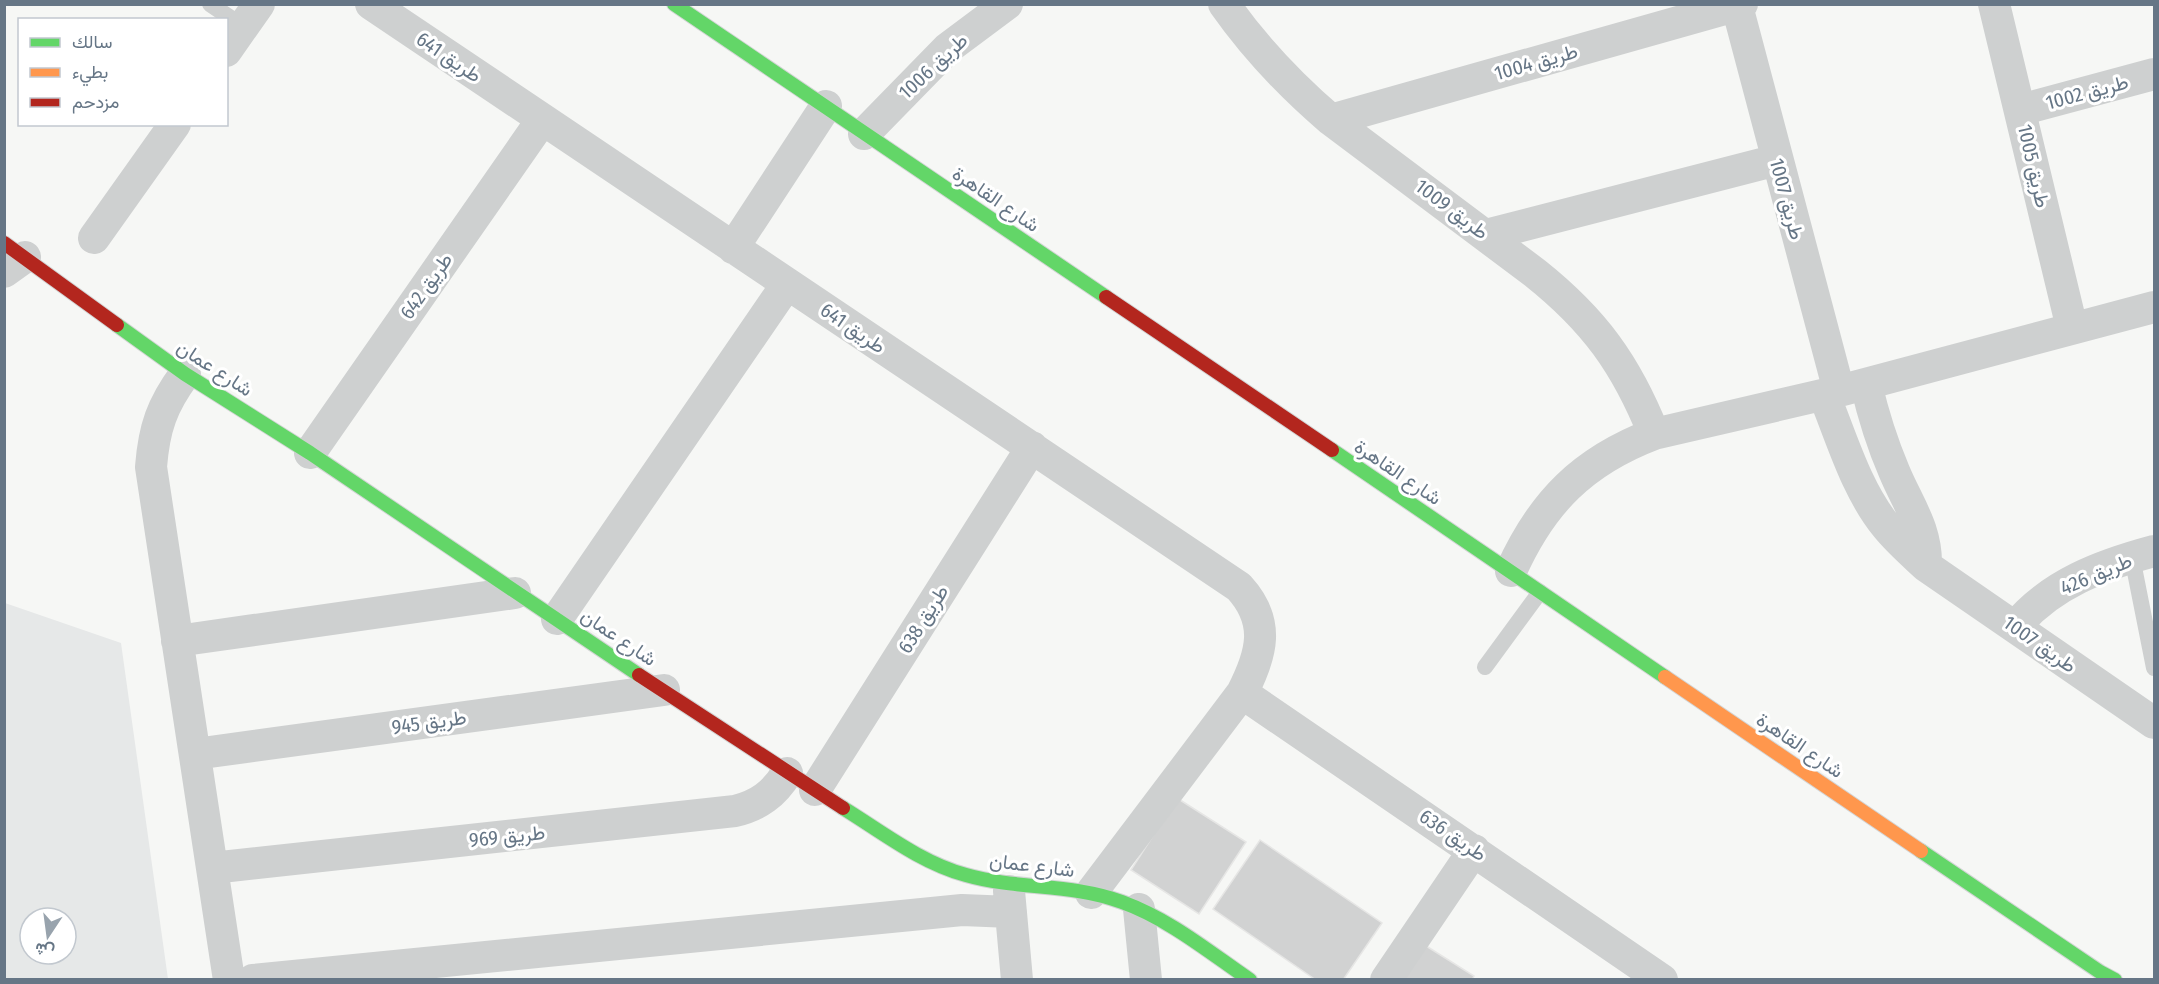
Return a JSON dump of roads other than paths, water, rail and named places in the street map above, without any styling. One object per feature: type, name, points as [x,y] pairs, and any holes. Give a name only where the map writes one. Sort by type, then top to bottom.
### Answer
[{"type":"street","name":"طريق 641","points":[[371,4],[1239,587],[1251,600],[1259,618],[1261,638],[1251,675],[1242,693],[1090,893]]},
{"type":"street","name":"شارع القاهرة","points":[[674,4],[2104,976],[2115,980]]},
{"type":"street","name":"طريق 1006","points":[[864,134],[948,48],[1007,4]]},
{"type":"street","name":"طريق 1009","points":[[1224,4],[1244,34],[1300,94],[1561,294],[1606,342],[1641,401],[1654,434]]},
{"type":"street","name":"طريق 1005","points":[[1994,4],[2072,328]]},
{"type":"street","name":"طريق 1004","points":[[1331,120],[1739,5]]},
{"type":"street","name":"طريق 1007","points":[[1739,5],[1777,160],[1843,390],[1868,499],[1891,533],[1926,566],[2154,723]]},
{"type":"street","name":"طريق 1002","points":[[2020,110],[2154,74]]},
{"type":"street","points":[[733,248],[826,106]]},
{"type":"street","name":"طريق 642","points":[[310,453],[542,120]]},
{"type":"street","points":[[94,238],[174,126]]},
{"type":"street","points":[[1486,235],[1777,160]]},
{"type":"street","name":"شارع عمان","points":[[11,257],[185,374],[310,453],[515,593],[787,773],[922,857],[1009,898],[1059,887],[1090,893],[1139,909],[1166,923],[1250,980]]},
{"type":"street","points":[[557,619],[787,284]]},
{"type":"street","points":[[1511,571],[1522,545],[1556,497],[1601,459],[1626,445],[1654,434],[1843,390],[2154,308]]},
{"type":"street","points":[[185,374],[170,394],[159,417],[153,442],[151,467],[229,980]]},
{"type":"street","name":"طريق 1007","points":[[1843,390],[1874,417],[1884,449],[1919,521],[1927,550],[1926,566]]},
{"type":"street","name":"طريق 638","points":[[814,790],[1032,447]]},
{"type":"street","name":"طريق 426","points":[[2015,627],[2025,614],[2062,586],[2085,574],[2143,554]]},
{"type":"street","points":[[177,641],[515,593]]},
{"type":"street","name":"طريق 945","points":[[195,754],[664,690]]},
{"type":"street","name":"طريق 636","points":[[1242,693],[1662,980]]},
{"type":"street","name":"طريق 969","points":[[212,868],[735,811],[752,807],[766,798],[778,787],[787,773]]},
{"type":"street","points":[[1386,980],[1474,850]]},
{"type":"street","points":[[253,980],[962,910],[1009,898],[1017,980]]},
{"type":"street","points":[[1139,909],[1146,980]]},
{"type":"lane","points":[[210,4],[243,28]]},
{"type":"lane","points":[[2143,554],[2154,668]]},
{"type":"lane","points":[[1485,667],[1540,592]]}]
